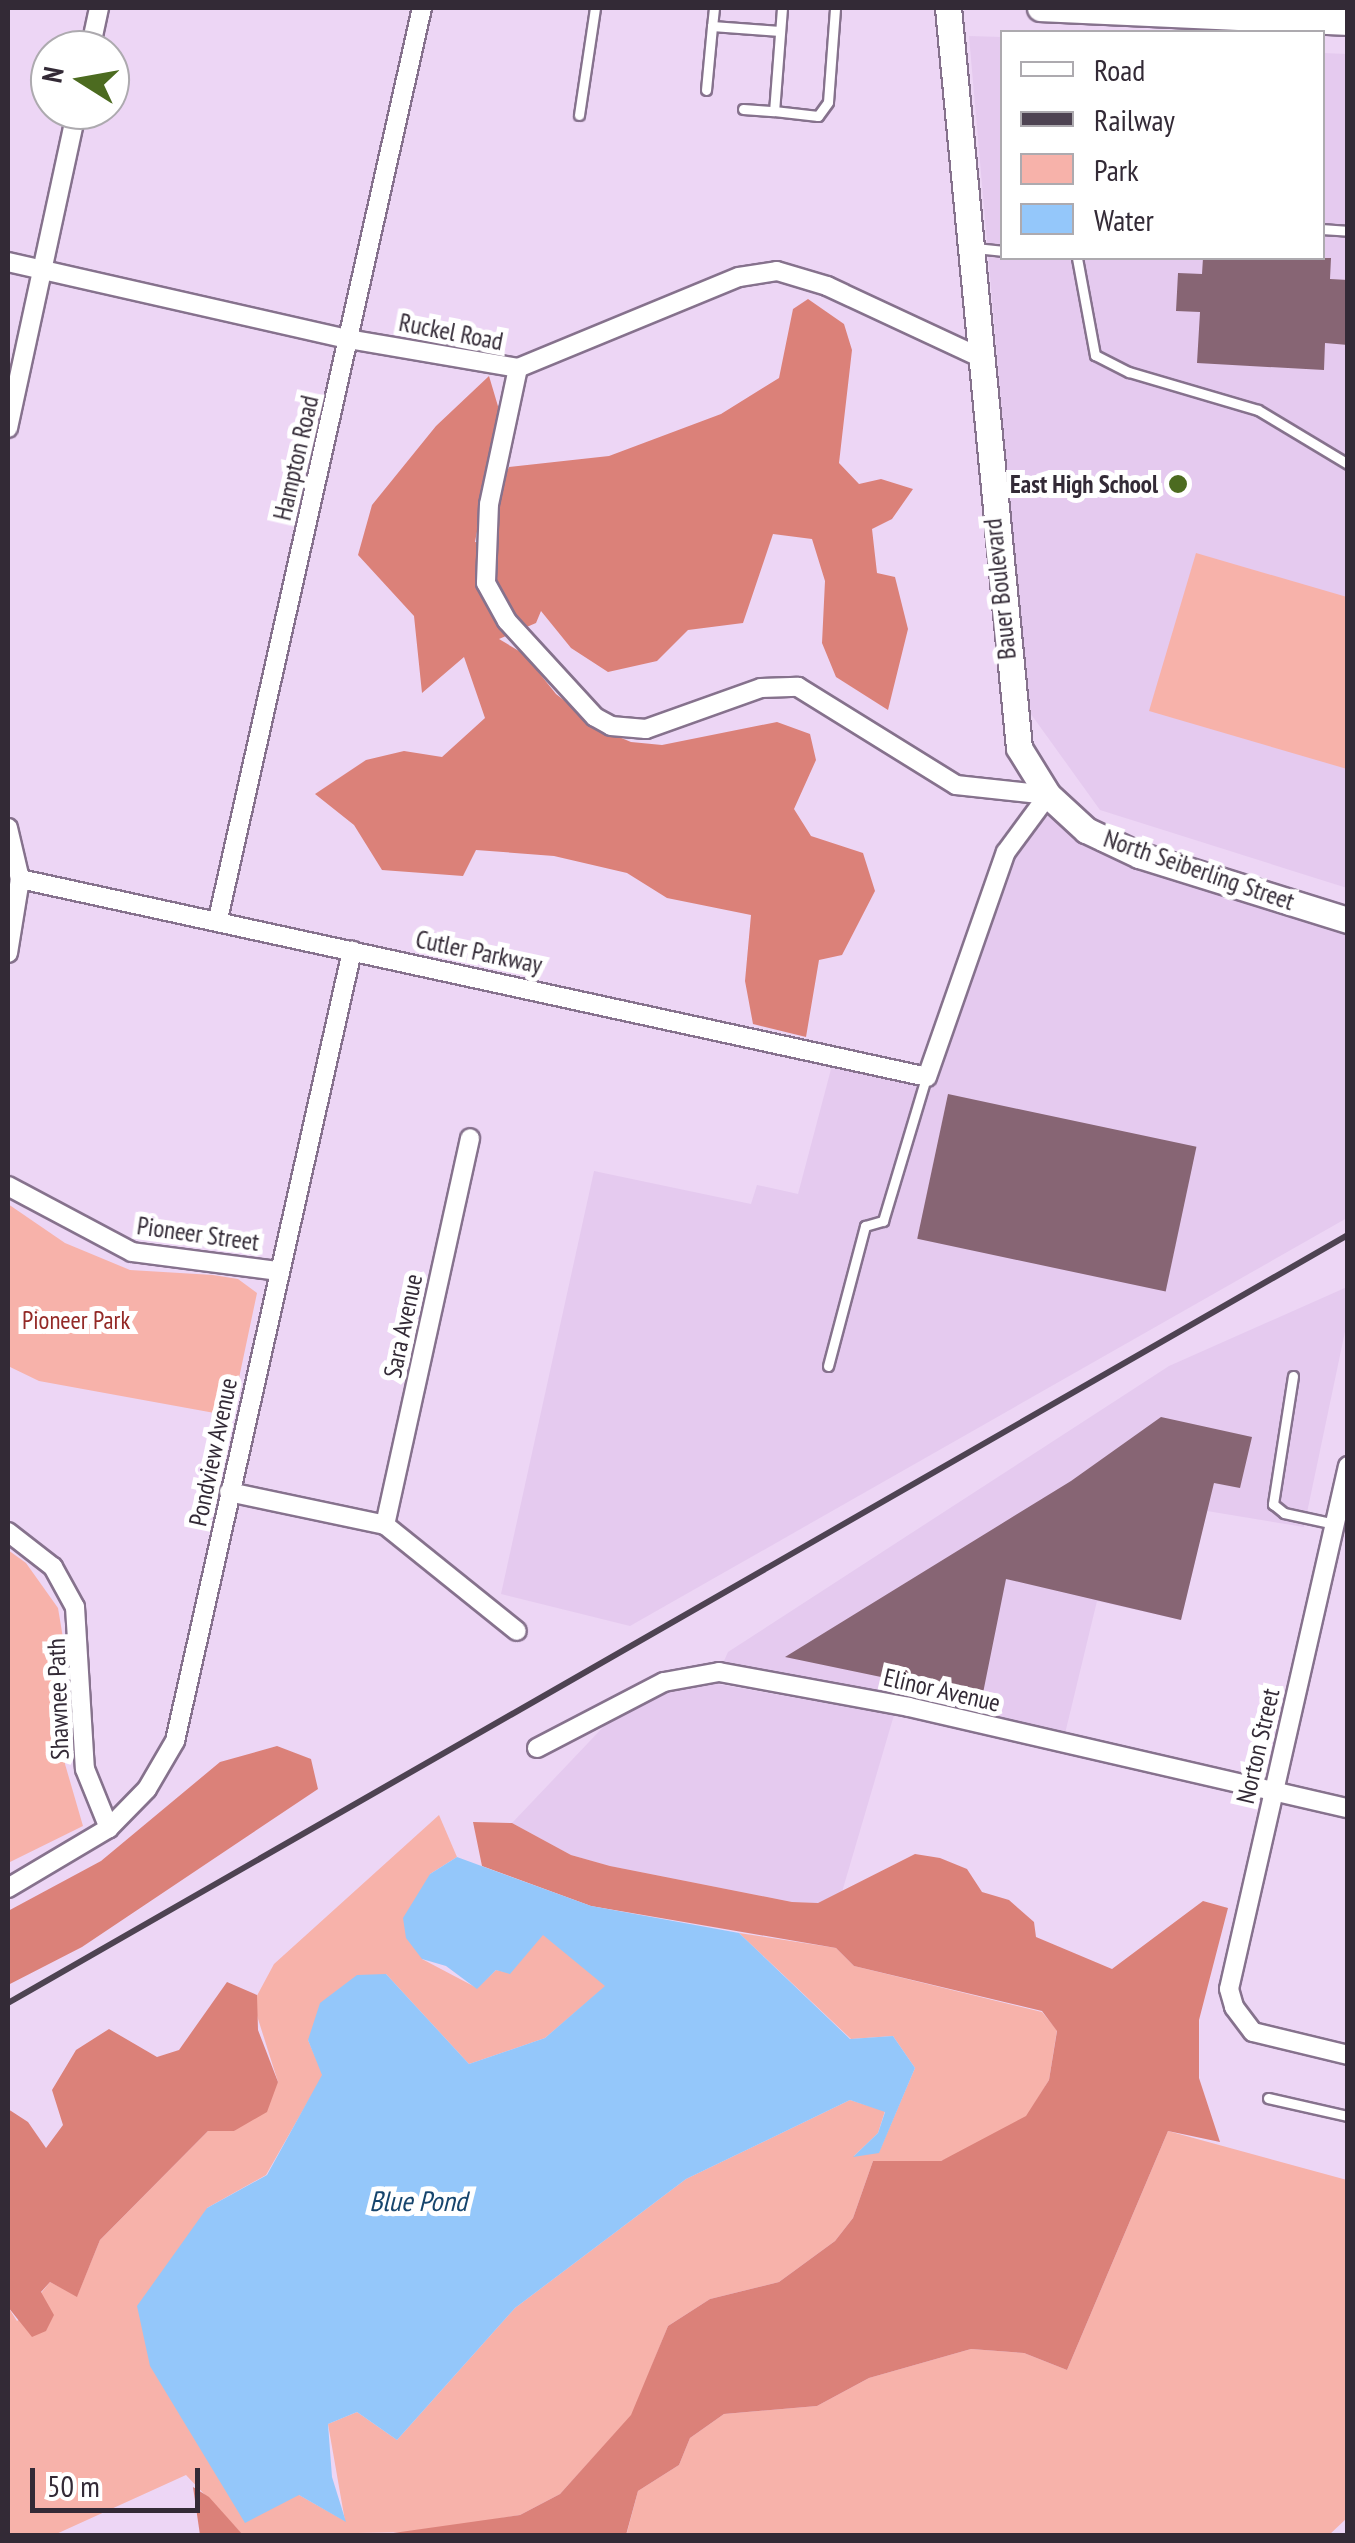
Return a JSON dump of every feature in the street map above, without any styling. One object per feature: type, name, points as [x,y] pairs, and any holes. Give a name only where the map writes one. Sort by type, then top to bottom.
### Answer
[{"type":"street","name":"Hampton Road","points":[[218,919],[422,8]]},
{"type":"street","name":"Bauer Boulevard","points":[[948,8],[977,356],[1019,748],[1048,795]]},
{"type":"street","points":[[1040,8],[1322,14],[1348,22]]},
{"type":"street","points":[[8,428],[73,130]]},
{"type":"street","name":"Ruckel Road","points":[[8,262],[348,338],[518,368],[739,277],[776,270],[827,286],[977,356]]},
{"type":"street","points":[[518,368],[489,504],[486,583],[508,620],[595,718],[628,730],[646,729],[762,688],[798,687],[956,785],[1048,795]]},
{"type":"street","points":[[927,1076],[1006,852],[1048,795]]},
{"type":"street","name":"North Seiberling Street","points":[[1048,795],[1086,830],[1139,855],[1348,920]]},
{"type":"street","points":[[8,828],[20,879],[8,953]]},
{"type":"street","name":"Cutler Parkway","points":[[20,879],[927,1076]]},
{"type":"street","name":"Pondview Avenue","points":[[8,1888],[109,1828],[147,1789],[175,1740],[352,952]]},
{"type":"street","name":"Sara Avenue","points":[[385,1525],[470,1138]]},
{"type":"street","name":"Pioneer Street","points":[[8,1186],[132,1252],[278,1271]]},
{"type":"street","name":"Norton Street","points":[[1348,1466],[1230,1989],[1234,2008],[1253,2032],[1348,2056]]},
{"type":"street","points":[[230,1492],[385,1525],[518,1631]]},
{"type":"street","name":"Shawnee Path","points":[[8,1532],[54,1567],[76,1607],[86,1769],[109,1828]]},
{"type":"street","name":"Elinor Avenue","points":[[537,1748],[664,1682],[720,1672],[909,1707],[1348,1808]]},
{"type":"lane","points":[[579,115],[594,8]]},
{"type":"lane","points":[[706,90],[714,8]]},
{"type":"lane","points":[[774,111],[782,8]]},
{"type":"lane","points":[[743,109],[818,116],[828,102],[835,8]]},
{"type":"lane","points":[[712,26],[780,31]]},
{"type":"lane","points":[[967,248],[1000,251]]},
{"type":"lane","points":[[1077,260],[1095,355],[1129,372],[1258,410],[1348,464]]},
{"type":"lane","points":[[828,1366],[865,1226],[883,1220],[927,1076]]},
{"type":"lane","points":[[1293,1376],[1273,1504],[1284,1512],[1340,1514]]},
{"type":"lane","points":[[1268,2098],[1348,2116]]},
{"type":"shaded area","name":"East High School","points":[[969,36],[1000,37],[1000,260],[1325,260],[1325,53],[1347,54],[1347,888],[1100,810],[1028,710]]},
{"type":"shaded area","points":[[808,299],[844,324],[852,350],[839,463],[859,484],[881,479],[913,489],[892,519],[872,529],[877,573],[895,577],[908,629],[888,710],[836,677],[822,643],[825,581],[812,539],[773,534],[743,623],[688,630],[657,661],[608,672],[571,648],[541,611],[536,623],[499,639],[524,654],[556,694],[602,730],[631,742],[662,745],[777,722],[810,734],[816,760],[794,809],[811,836],[863,853],[875,891],[842,955],[819,960],[806,1037],[753,1024],[745,981],[751,915],[667,898],[627,873],[554,856],[476,850],[463,876],[382,870],[354,825],[315,794],[366,760],[404,751],[442,757],[485,718],[464,657],[422,693],[414,616],[358,555],[372,505],[436,426],[489,376],[500,413],[475,542],[497,545],[498,491],[509,467],[609,456],[721,414],[779,378],[793,309]]},
{"type":"shaded area","points":[[1048,795],[1086,830],[1347,920],[1347,1218],[630,1626],[501,1594],[594,1171],[751,1204],[757,1185],[798,1194],[835,1054],[926,1076],[1006,852]]},
{"type":"shaded area","points":[[1347,1287],[1347,1322],[1304,1527],[1207,1511],[1181,1620],[1097,1601],[1063,1742],[719,1672],[728,1652],[1169,1366]]},
{"type":"shaded area","points":[[694,1680],[894,1715],[842,1892],[818,1903],[792,1902],[610,1866],[571,1855],[512,1823],[607,1723]]},
{"type":"shaded area","points":[[277,1746],[311,1759],[318,1789],[82,1947],[8,1985],[8,1911],[101,1861],[220,1762]]},
{"type":"shaded area","points":[[473,1822],[512,1823],[571,1855],[610,1866],[792,1902],[818,1903],[915,1854],[940,1858],[967,1869],[982,1892],[1009,1900],[1034,1922],[1036,1937],[1112,1969],[1203,1901],[1228,1908],[1199,2020],[1199,2078],[1220,2142],[1168,2131],[1067,2370],[1024,2353],[971,2349],[869,2378],[817,2406],[724,2414],[690,2438],[679,2465],[638,2491],[626,2535],[372,2536],[520,2515],[560,2494],[631,2415],[668,2326],[710,2299],[779,2282],[835,2241],[853,2218],[873,2161],[941,2161],[1026,2116],[1049,2080],[1057,2031],[1042,2011],[854,1966],[836,1948],[591,1906],[482,1866]]},
{"type":"shaded area","points":[[227,1982],[257,1995],[258,2030],[278,2082],[267,2112],[234,2131],[208,2131],[100,2240],[77,2297],[50,2282],[41,2292],[54,2315],[46,2331],[32,2337],[8,2307],[8,2109],[28,2122],[46,2148],[63,2125],[52,2090],[76,2050],[109,2029],[157,2057],[179,2050]]},
{"type":"shaded area","points":[[193,2487],[209,2497],[243,2535],[200,2535]]},
{"type":"green space","points":[[1196,553],[1347,597],[1347,769],[1149,711]]},
{"type":"green space","name":"Pioneer Park","points":[[8,1204],[65,1243],[130,1270],[238,1279],[257,1293],[231,1416],[39,1381],[8,1366]]},
{"type":"green space","points":[[8,1550],[26,1563],[58,1608],[66,1656],[65,1764],[83,1826],[8,1863]]},
{"type":"green space","points":[[439,1815],[457,1857],[430,1874],[422,1959],[477,1988],[496,1970],[510,1973],[543,1934],[606,1986],[545,2038],[469,2064],[386,1974],[308,2040],[323,2075],[266,2175],[207,2208],[299,2495],[345,2521],[328,2424],[357,2412],[397,2440],[515,2308],[686,2179],[850,2100],[885,2111],[878,2133],[854,2156],[879,2152],[915,2068],[893,2036],[851,2039],[739,1933],[836,1948],[854,1966],[1042,2012],[1057,2030],[1049,2080],[1027,2116],[990,2141],[941,2161],[873,2161],[853,2218],[835,2241],[779,2282],[710,2299],[668,2326],[632,2415],[560,2494],[520,2515],[416,2532],[243,2535],[186,2475],[54,2535],[8,2535],[8,2307],[17,2321],[43,2302],[41,2293],[50,2282],[77,2296],[100,2240],[208,2131],[234,2131],[278,2082],[253,2003],[274,1964]]},
{"type":"green space","points":[[1168,2131],[1347,2180],[1347,2518],[1329,2535],[626,2536],[638,2491],[679,2465],[690,2438],[724,2414],[817,2406],[869,2378],[971,2349],[1024,2353],[1067,2370]]},
{"type":"water","name":"Blue Pond","points":[[457,1857],[591,1906],[739,1933],[850,2039],[893,2036],[915,2068],[879,2153],[853,2157],[878,2133],[885,2112],[850,2100],[686,2179],[515,2308],[397,2440],[357,2412],[328,2424],[332,2477],[346,2522],[299,2495],[245,2523],[150,2366],[137,2306],[207,2208],[267,2175],[322,2075],[308,2040],[320,2003],[357,1975],[386,1974],[469,2064],[545,2038],[605,1986],[543,1935],[510,1974],[496,1970],[477,1989],[446,1966],[422,1959],[406,1938],[403,1918],[430,1874]]},
{"type":"building","points":[[1331,258],[1330,279],[1348,280],[1348,345],[1325,343],[1324,370],[1197,363],[1200,312],[1176,311],[1178,273],[1202,274],[1203,260]]},
{"type":"building","points":[[948,1094],[1196,1147],[1166,1292],[917,1239]]},
{"type":"building","points":[[1161,1417],[1252,1437],[1240,1488],[1214,1483],[1181,1620],[1006,1579],[982,1698],[785,1657],[1071,1481]]},
{"type":"railway","points":[[8,2003],[1348,1235]]},
{"type":"place","name":"East High School","points":[[1178,484]]}]
